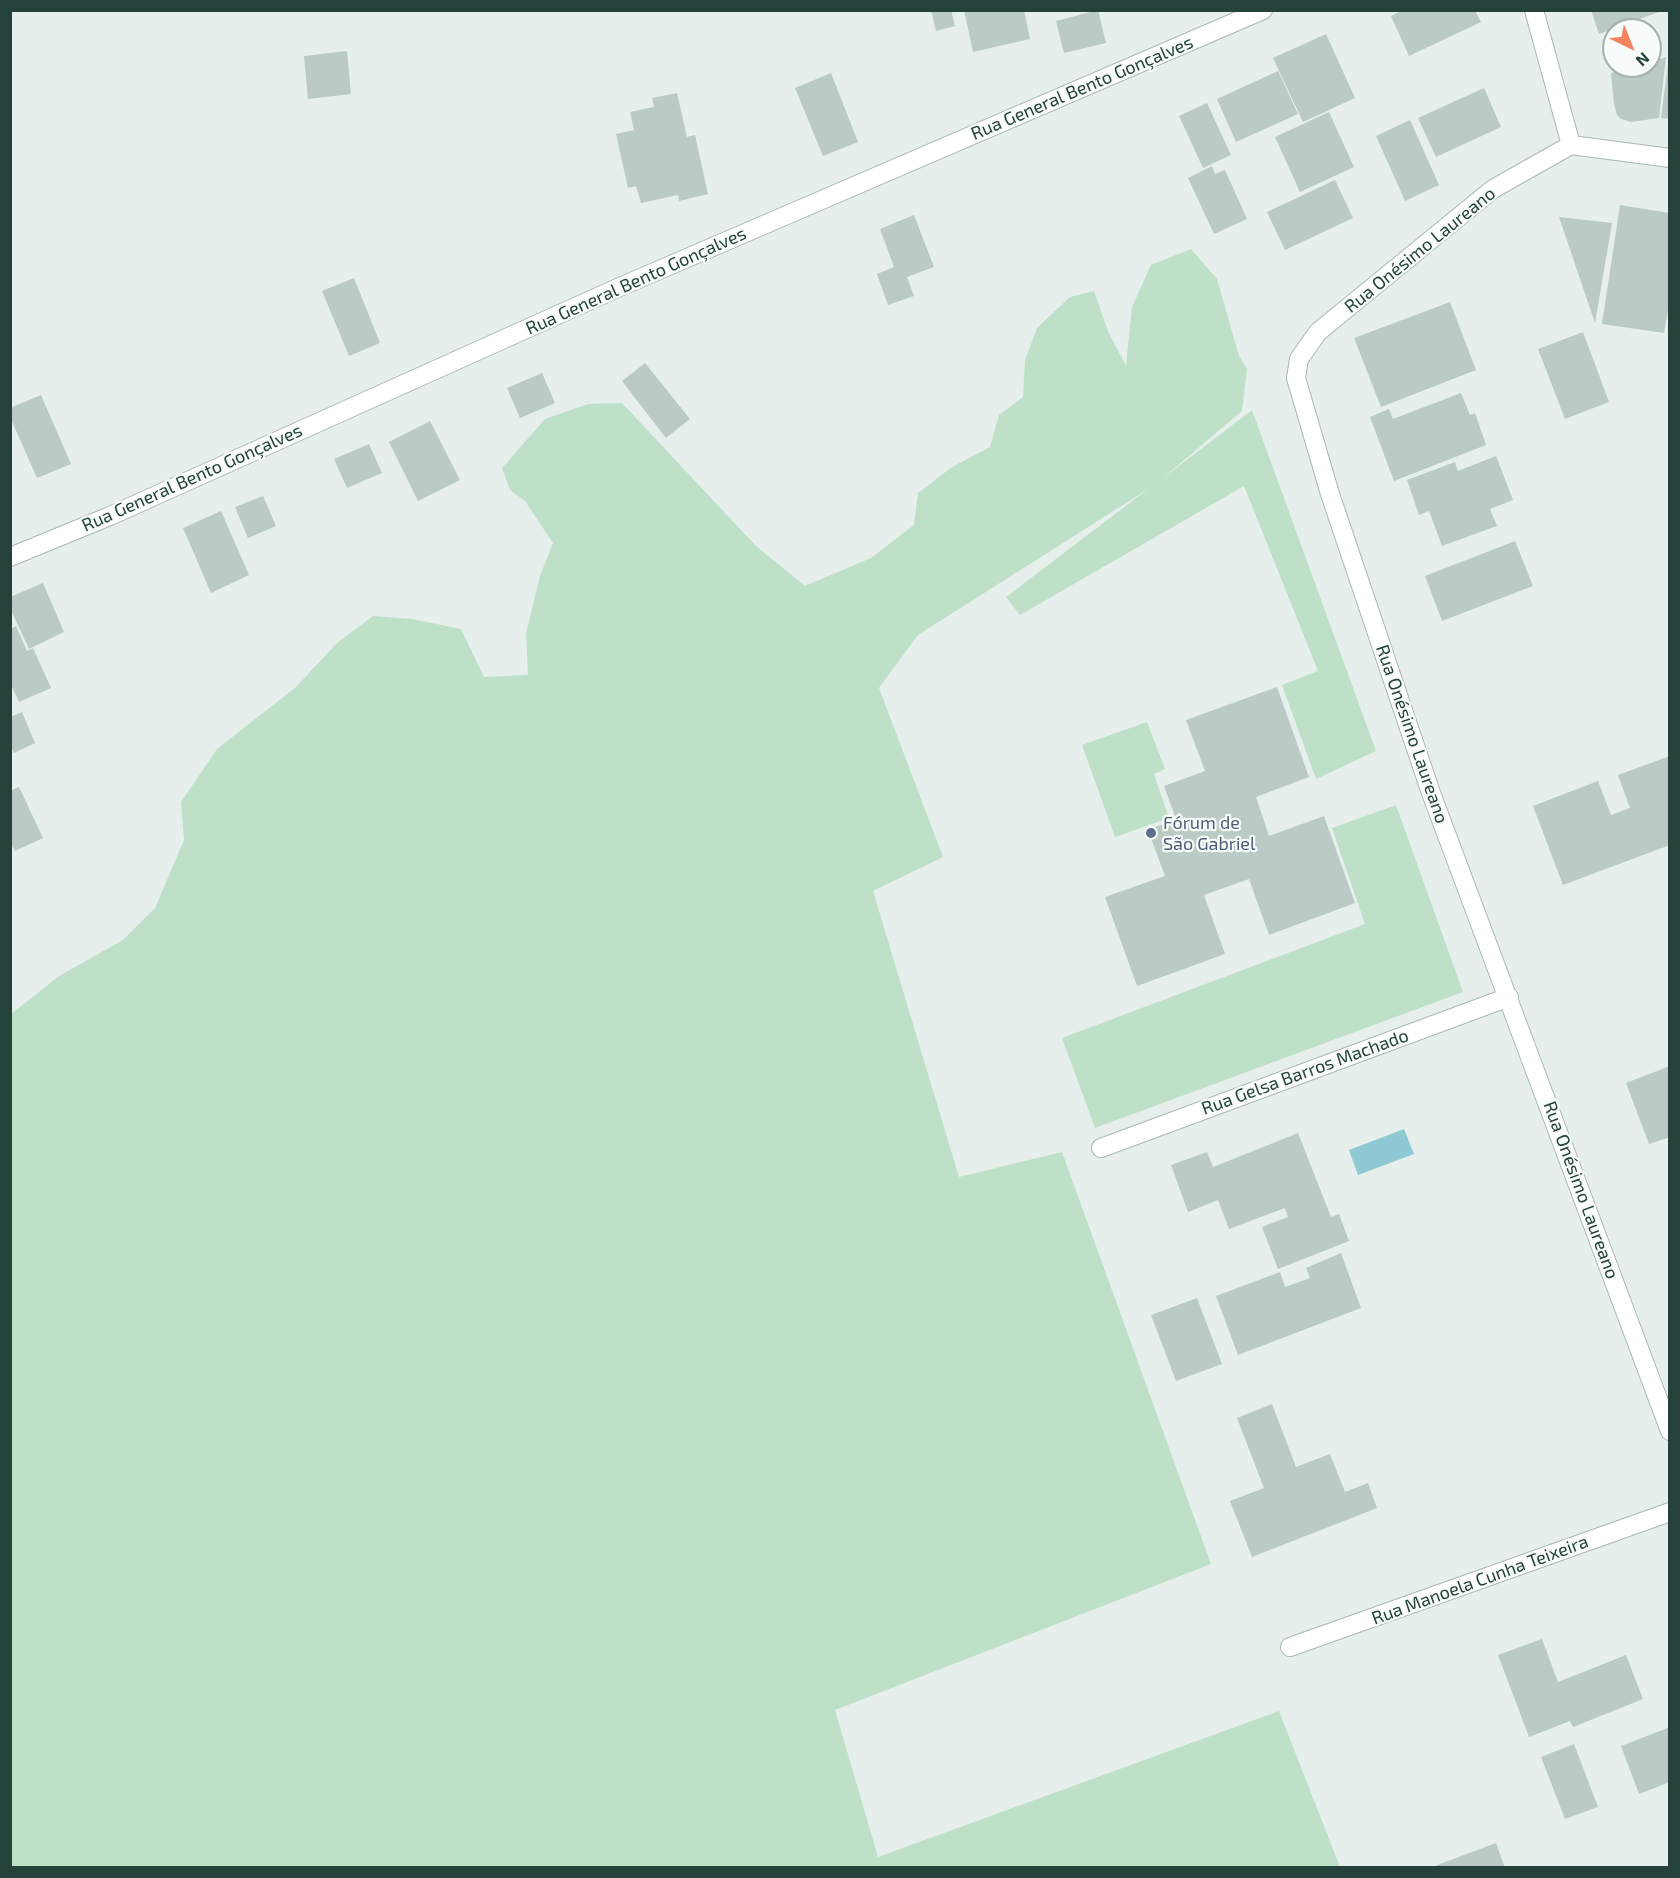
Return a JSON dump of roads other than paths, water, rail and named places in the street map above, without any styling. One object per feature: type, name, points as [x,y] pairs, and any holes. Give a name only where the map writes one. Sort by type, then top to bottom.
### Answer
[{"type":"street","name":"Rua General Bento Gonçalves","points":[[10,557],[110,516],[621,286],[1263,10]]},
{"type":"street","points":[[1534,10],[1571,145],[1670,158]]},
{"type":"street","name":"Rua Onésimo Laureano","points":[[1571,145],[1493,189],[1318,332],[1299,359],[1296,378],[1330,494],[1431,793],[1670,1431]]},
{"type":"street","name":"Rua Gelsa Barros Machado","points":[[1101,1148],[1509,997]]},
{"type":"street","name":"Rua Manoela Cunha Teixeira","points":[[1290,1647],[1670,1512]]},
{"type":"water","points":[[1404,1129],[1414,1154],[1358,1175],[1349,1150]]},
{"type":"place","name":"Fórum de São Gabriel","points":[[1151,833]]}]
